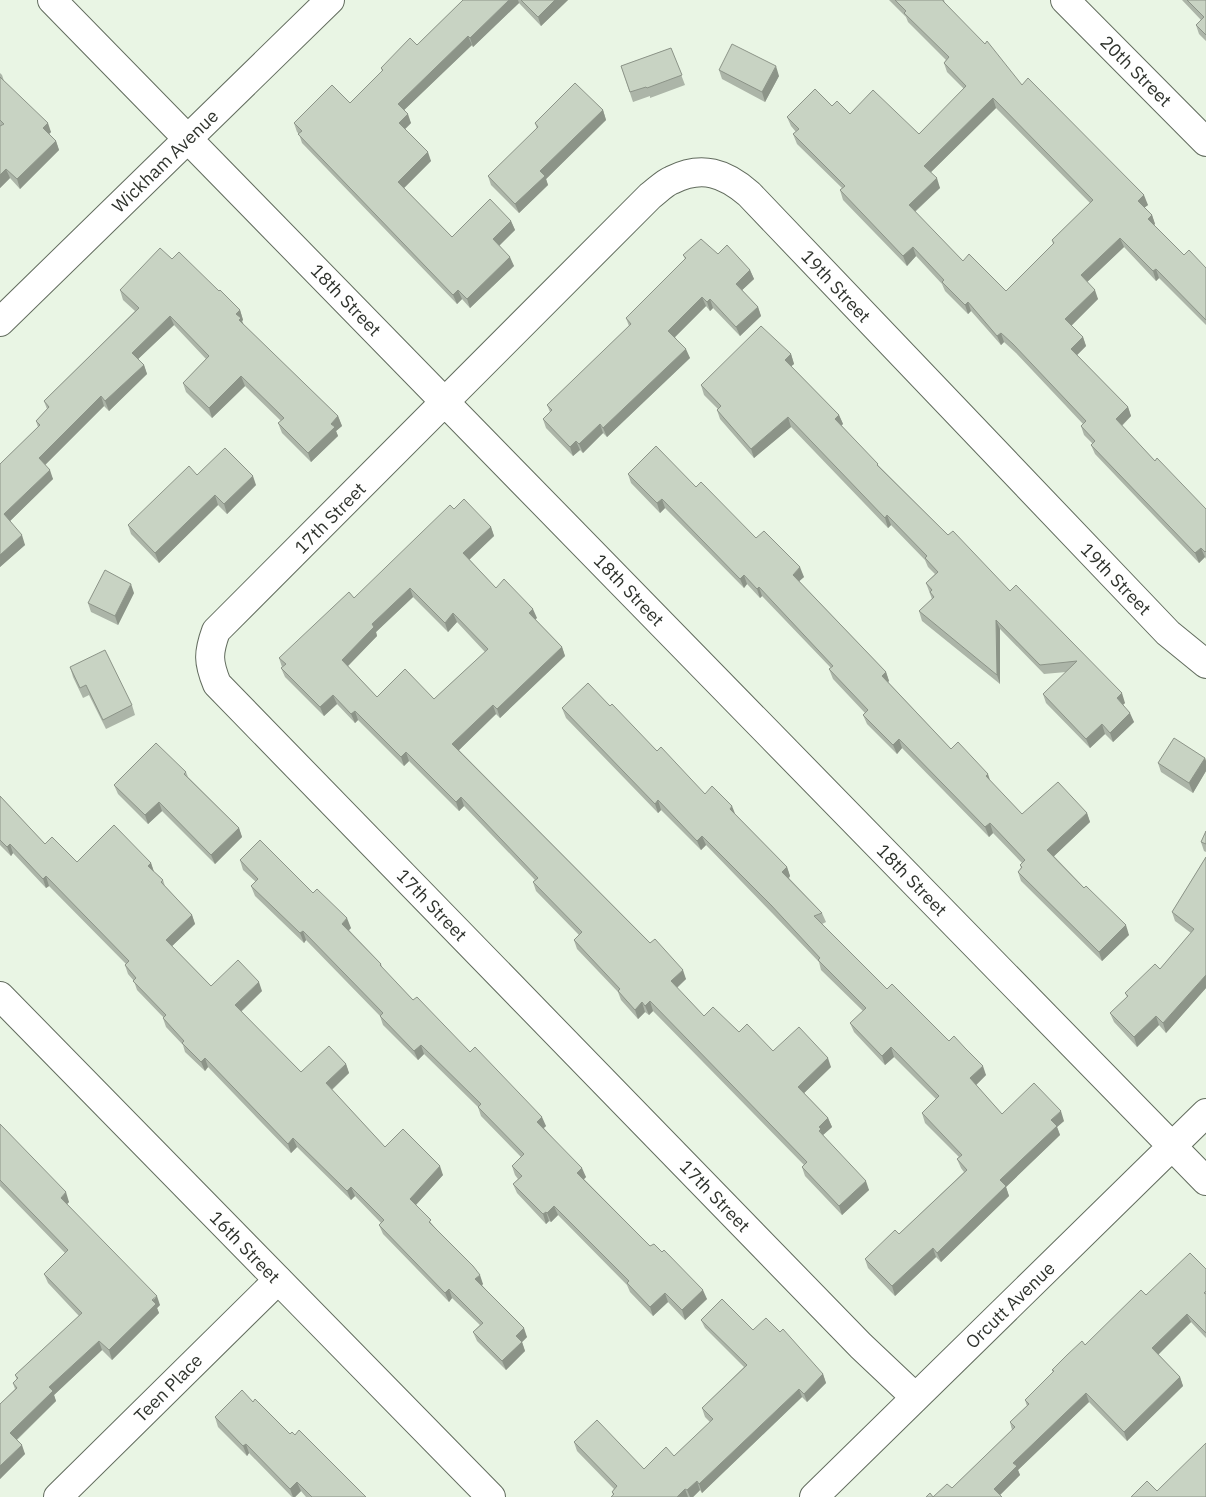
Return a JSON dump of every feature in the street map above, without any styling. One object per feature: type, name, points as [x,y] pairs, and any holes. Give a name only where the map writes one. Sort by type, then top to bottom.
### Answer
[{"type":"street","name":"18th Street","points":[[52,0],[1206,1181]]},
{"type":"street","name":"Wickham Avenue","points":[[0,322],[330,0]]},
{"type":"street","name":"20th Street","points":[[1065,0],[1206,142]]},
{"type":"street","name":"19th Street","points":[[446,402],[650,196],[671,180],[698,171],[720,175],[736,182],[749,194],[1168,633],[1206,664]]},
{"type":"street","name":"17th Street","points":[[446,402],[216,631],[209,648],[210,667],[217,684],[854,1339],[915,1397]]},
{"type":"street","name":"16th Street","points":[[0,996],[491,1497]]},
{"type":"street","name":"Orcutt Avenue","points":[[814,1497],[1206,1113]]},
{"type":"street","name":"Teen Place","points":[[58,1497],[278,1280]]},
{"type":"building","points":[[463,0],[509,0],[470,38],[468,36],[398,104],[408,114],[399,123],[428,152],[398,182],[452,237],[490,199],[511,221],[493,239],[510,257],[467,299],[458,290],[453,295],[298,134],[302,131],[294,123],[332,85],[350,103],[383,70],[381,68],[410,38],[417,45]]},
{"type":"building","points":[[521,0],[555,0],[538,17]]},
{"type":"building","points":[[895,0],[943,0],[985,44],[987,41],[1022,85],[1028,78],[1144,195],[1138,201],[1152,215],[1148,219],[1184,255],[1189,250],[1206,268],[1206,320],[1156,269],[1153,271],[1120,238],[1081,275],[1095,290],[1065,319],[1083,337],[1071,349],[1128,407],[1116,419],[1155,461],[1157,458],[1206,509],[1205,552],[1201,548],[1195,553],[1091,445],[1095,441],[1081,426],[1086,421],[1013,344],[1001,333],[997,336],[968,302],[965,305],[942,282],[944,280],[913,247],[903,256],[840,190],[845,186],[793,134],[799,129],[787,117],[815,89],[832,106],[837,101],[850,114],[873,90],[919,134],[966,86],[944,63],[949,57],[904,13],[906,11]],"holes":[[[993,98],[1093,200],[1052,240],[1054,243],[1006,291],[969,254],[963,261],[909,205],[937,178],[924,166]]]},
{"type":"building","points":[[1187,0],[1206,0],[1206,35],[1196,25],[1204,17]]},
{"type":"building","points":[[732,44],[776,66],[762,92],[719,70]]},
{"type":"building","points":[[671,48],[682,75],[630,92],[621,66]]},
{"type":"building","points":[[0,77],[48,123],[43,128],[56,141],[17,179],[6,169],[0,175],[0,126],[4,124],[0,120]]},
{"type":"building","points":[[575,83],[603,110],[540,171],[545,176],[515,204],[488,176],[538,127],[535,123]]},
{"type":"building","points":[[701,239],[718,254],[727,245],[750,270],[736,284],[758,307],[736,327],[710,299],[707,302],[702,297],[668,331],[686,349],[603,428],[600,424],[579,444],[576,441],[570,447],[543,419],[552,410],[547,405],[631,324],[626,318],[686,258],[683,255]]},
{"type":"building","points":[[160,248],[172,259],[179,252],[240,310],[236,314],[241,318],[239,320],[338,416],[331,424],[335,427],[308,453],[278,423],[284,418],[241,376],[209,408],[183,383],[209,356],[170,316],[132,353],[144,365],[105,401],[101,396],[39,458],[50,470],[4,514],[22,535],[0,555],[0,464],[40,425],[36,421],[49,407],[44,401],[139,308],[120,290]]},
{"type":"building","points":[[761,326],[791,354],[785,360],[839,415],[835,419],[877,465],[948,535],[953,531],[1010,591],[1016,585],[1122,693],[1117,698],[1130,713],[1110,733],[1102,724],[1086,739],[1043,694],[1077,661],[1040,665],[996,620],[997,675],[919,611],[934,597],[930,592],[932,590],[926,583],[938,572],[925,558],[927,556],[887,515],[885,518],[788,417],[751,449],[717,410],[721,406],[701,385]]},
{"type":"building","points":[[656,446],[696,487],[701,482],[756,538],[764,531],[800,567],[793,575],[886,672],[882,676],[951,749],[958,742],[988,774],[986,776],[1022,814],[1058,782],[1087,813],[1047,850],[1084,888],[1086,886],[1126,925],[1099,952],[1018,872],[1022,867],[1020,865],[1025,860],[990,823],[985,827],[899,739],[893,745],[863,715],[868,710],[829,669],[833,666],[759,587],[757,589],[744,575],[740,579],[662,499],[657,503],[628,474]]},
{"type":"building","points":[[225,448],[253,476],[224,504],[215,495],[155,553],[128,525],[189,466],[197,475]]},
{"type":"building","points":[[464,499],[491,527],[463,553],[496,588],[504,579],[533,609],[529,613],[562,647],[497,709],[493,705],[452,744],[650,943],[655,939],[683,970],[671,981],[704,1016],[713,1007],[739,1032],[747,1024],[773,1051],[799,1027],[828,1058],[798,1087],[828,1118],[819,1127],[821,1129],[819,1131],[866,1181],[839,1206],[802,1167],[807,1162],[650,1001],[645,1006],[642,1002],[635,1010],[618,991],[620,989],[574,940],[582,932],[533,882],[538,878],[461,797],[456,802],[406,752],[401,757],[355,711],[351,714],[333,695],[320,707],[281,668],[286,664],[279,658],[349,592],[354,598],[450,505],[454,509]],"holes":[[[410,588],[445,623],[453,613],[488,649],[434,699],[405,669],[377,697],[342,660],[374,627],[372,624]]]},
{"type":"building","points":[[105,570],[131,584],[115,616],[88,603]]},
{"type":"building","points":[[105,650],[132,705],[103,720],[86,685],[80,688],[70,667]]},
{"type":"building","points":[[588,683],[610,706],[612,704],[657,751],[661,747],[705,794],[712,786],[732,806],[730,809],[787,867],[782,872],[822,913],[814,916],[887,989],[892,984],[949,1041],[954,1036],[983,1066],[970,1078],[1002,1114],[1034,1083],[1061,1111],[1051,1120],[1057,1126],[1000,1180],[1006,1186],[937,1253],[933,1248],[892,1286],[865,1259],[895,1230],[899,1234],[967,1170],[957,1159],[962,1155],[922,1113],[939,1096],[891,1047],[882,1056],[850,1023],[866,1008],[818,960],[820,958],[771,905],[702,836],[697,841],[658,800],[655,804],[562,708]]},
{"type":"building","points":[[1174,738],[1205,758],[1189,783],[1158,763]]},
{"type":"building","points":[[156,743],[186,772],[184,774],[239,828],[211,855],[159,802],[145,815],[114,785]]},
{"type":"building","points":[[0,796],[45,844],[52,837],[77,862],[114,825],[151,863],[148,866],[163,880],[161,882],[192,915],[166,940],[211,986],[238,960],[259,982],[235,1005],[301,1072],[329,1046],[346,1064],[326,1083],[385,1147],[403,1129],[440,1166],[410,1199],[431,1220],[429,1222],[473,1266],[480,1275],[475,1279],[524,1328],[516,1336],[522,1342],[502,1361],[473,1332],[483,1323],[449,1289],[445,1293],[379,1225],[384,1220],[351,1187],[347,1191],[293,1138],[288,1144],[205,1058],[201,1062],[182,1043],[184,1041],[163,1018],[166,1015],[133,981],[136,978],[125,965],[129,961],[46,876],[43,879],[10,844],[7,847],[0,840]]},
{"type":"building","points":[[1206,831],[1206,844],[1201,842]]},
{"type":"building","points":[[260,840],[313,893],[317,889],[347,918],[342,924],[413,1000],[417,997],[470,1052],[475,1047],[542,1117],[537,1122],[582,1168],[577,1173],[650,1246],[654,1244],[662,1252],[664,1250],[703,1290],[682,1310],[665,1293],[650,1307],[627,1283],[629,1281],[554,1206],[547,1213],[543,1214],[513,1184],[522,1176],[512,1166],[524,1154],[478,1107],[481,1104],[421,1045],[414,1051],[380,1016],[383,1013],[303,931],[300,933],[251,886],[258,879],[240,860]]},
{"type":"building","points":[[1206,857],[1206,975],[1163,1023],[1156,1016],[1134,1037],[1110,1013],[1128,996],[1125,993],[1155,964],[1160,969],[1194,929],[1172,912]]},
{"type":"building","points":[[0,1124],[66,1192],[61,1198],[157,1296],[152,1300],[156,1304],[109,1350],[99,1341],[49,1387],[53,1391],[10,1433],[22,1445],[0,1466],[0,1404],[17,1388],[13,1383],[18,1378],[15,1375],[82,1313],[44,1274],[68,1250],[0,1180]]},
{"type":"building","points":[[1190,1253],[1206,1269],[1206,1291],[1204,1293],[1206,1294],[1206,1333],[1187,1314],[1152,1348],[1180,1377],[1124,1432],[1086,1393],[1013,1463],[1017,1466],[994,1489],[1002,1497],[933,1497],[947,1484],[952,1488],[1015,1427],[1010,1422],[1029,1404],[1025,1400],[1067,1355],[1082,1341],[1085,1345],[1141,1290],[1146,1295]]},
{"type":"building","points":[[722,1299],[753,1330],[766,1318],[780,1332],[783,1329],[823,1374],[804,1394],[799,1389],[699,1484],[697,1481],[677,1497],[611,1497],[614,1494],[612,1492],[617,1486],[574,1442],[597,1420],[644,1469],[666,1447],[674,1456],[713,1419],[702,1408],[747,1365],[701,1320]]},
{"type":"building","points":[[242,1390],[253,1402],[255,1399],[290,1434],[292,1432],[295,1435],[299,1430],[366,1497],[312,1497],[297,1482],[290,1489],[246,1444],[243,1446],[215,1417]]},
{"type":"building","points":[[1206,1443],[1206,1497],[1131,1497],[1147,1481],[1157,1491]]}]
